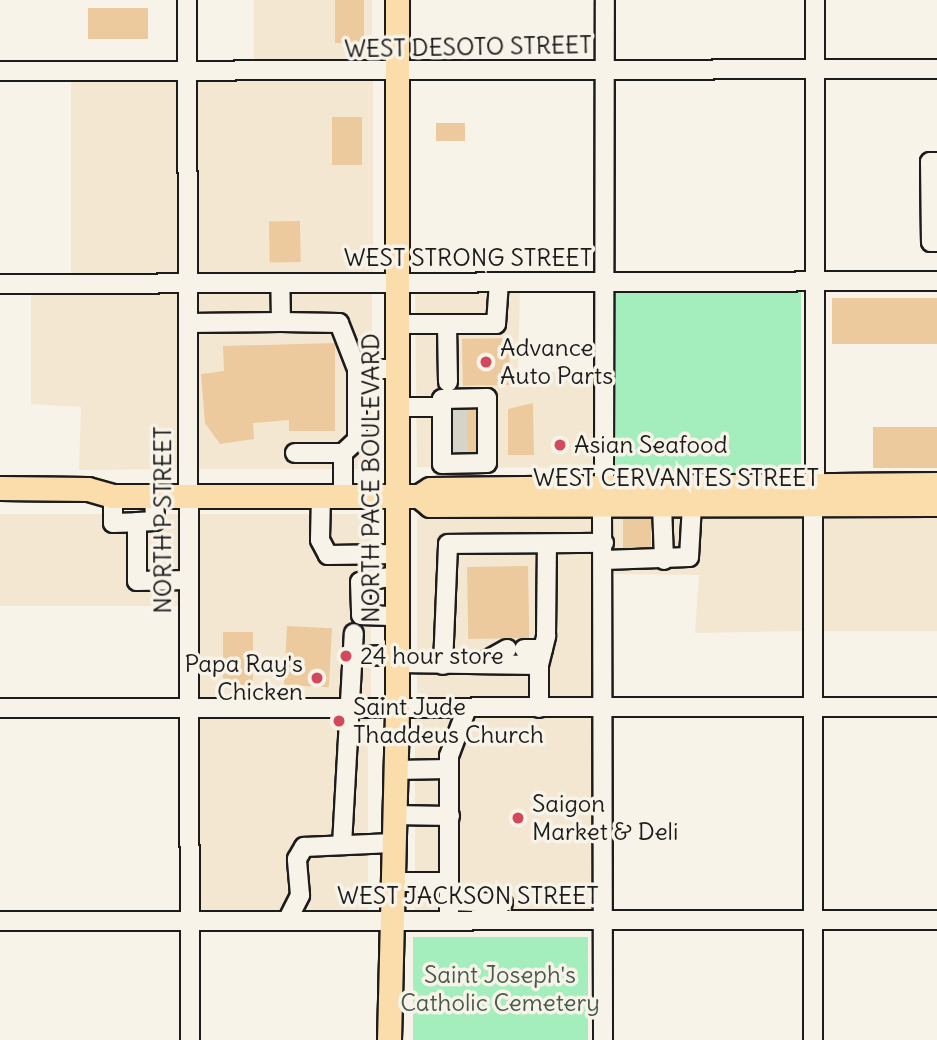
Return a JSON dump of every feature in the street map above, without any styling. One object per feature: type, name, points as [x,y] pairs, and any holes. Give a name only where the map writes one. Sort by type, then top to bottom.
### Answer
[{"type":"main road","name":"NORTH PACE BOULEVARD","points":[[389,1040],[389,920],[397,708],[392,658],[397,616],[397,0]]},
{"type":"main road","name":"WEST CERVANTES STREET","points":[[0,488],[88,489],[113,496],[419,496],[430,489],[488,488],[603,495],[662,505],[692,505],[937,484]]},
{"type":"main road","name":"WEST CERVANTES STREET","points":[[419,496],[430,505],[603,495],[814,494],[937,504]]},
{"type":"main road","name":"WEST CERVANTES STREET","points":[[0,504],[91,505],[113,496]]},
{"type":"street","name":"NORTH P STREET","points":[[187,0],[190,1040]]},
{"type":"street","points":[[603,1040],[605,0]]},
{"type":"street","points":[[813,1040],[815,0]]},
{"type":"street","name":"WEST DESOTO STREET","points":[[0,71],[937,69]]},
{"type":"street","points":[[937,162],[930,162],[931,242],[937,242]]},
{"type":"street","name":"WEST STRONG STREET","points":[[0,284],[937,281]]},
{"type":"street","points":[[397,324],[500,321],[499,282]]},
{"type":"street","points":[[280,283],[281,322]]},
{"type":"street","points":[[188,323],[281,322],[342,325],[357,369],[357,440],[343,453],[320,540],[328,555],[396,565]]},
{"type":"street","points":[[447,324],[448,382]]},
{"type":"street","points":[[357,369],[397,369]]},
{"type":"street","points":[[484,436],[442,464],[445,428],[442,399],[487,398],[484,436],[488,488]]},
{"type":"street","points":[[397,407],[445,428]]},
{"type":"street","points":[[295,453],[343,453]]},
{"type":"street","points":[[113,496],[113,523],[155,521],[154,495]]},
{"type":"street","points":[[662,505],[663,560]]},
{"type":"street","points":[[443,665],[448,544],[547,544],[663,560],[689,557],[692,505]]},
{"type":"street","points":[[137,522],[137,580],[188,580]]},
{"type":"street","points":[[539,708],[547,544]]},
{"type":"street","points":[[396,565],[360,582],[361,614],[397,616]]},
{"type":"street","points":[[342,845],[350,708],[356,656],[354,633]]},
{"type":"street","points":[[480,664],[515,649],[541,657]]},
{"type":"street","points":[[356,656],[443,665],[541,657]]},
{"type":"street","points":[[449,920],[450,747],[462,733],[467,708]]},
{"type":"street","points":[[0,709],[937,708]]},
{"type":"street","points":[[395,770],[449,769]]},
{"type":"street","points":[[393,815],[450,816]]},
{"type":"street","points":[[287,921],[300,895],[297,859],[304,848],[392,843]]},
{"type":"street","points":[[391,882],[449,882]]},
{"type":"street","points":[[449,901],[503,903]]},
{"type":"street","name":"WEST JACKSON STREET","points":[[0,921],[937,920]]},
{"type":"shaded area","points":[[254,0],[372,0],[372,66],[254,66]]},
{"type":"shaded area","points":[[194,77],[373,77],[373,275],[194,275]]},
{"type":"shaded area","points":[[71,79],[181,79],[181,276],[71,276]]},
{"type":"shaded area","points":[[181,290],[181,469],[79,470],[81,407],[31,404],[31,291]]},
{"type":"shaded area","points":[[194,290],[372,290],[372,469],[194,469]]},
{"type":"shaded area","points":[[415,290],[520,290],[518,371],[598,373],[598,468],[417,467]]},
{"type":"shaded area","points":[[0,514],[181,514],[181,606],[0,606]]},
{"type":"shaded area","points":[[194,514],[371,514],[371,701],[194,701]]},
{"type":"shaded area","points":[[417,514],[596,514],[596,701],[417,701]]},
{"type":"shaded area","points":[[609,514],[806,514],[807,631],[695,633],[699,575],[610,574]]},
{"type":"shaded area","points":[[819,514],[937,514],[937,631],[819,631]]},
{"type":"shaded area","points":[[415,715],[597,715],[597,913],[415,913]]},
{"type":"shaded area","points":[[195,716],[368,716],[368,914],[195,914]]},
{"type":"green space","points":[[616,290],[801,290],[801,480],[616,480]]},
{"type":"green space","name":"Saint Joseph's Catholic Cemetery","points":[[413,937],[588,937],[588,1040],[413,1040]]},
{"type":"building","points":[[335,0],[364,0],[364,43],[335,43]]},
{"type":"building","points":[[88,8],[148,8],[148,39],[88,39]]},
{"type":"building","points":[[332,117],[362,117],[362,165],[332,165]]},
{"type":"building","points":[[436,123],[465,123],[465,141],[436,141]]},
{"type":"building","points":[[300,221],[301,262],[270,263],[269,222]]},
{"type":"building","points":[[832,298],[937,298],[937,344],[832,344]]},
{"type":"building","name":"Advance Auto Parts","points":[[509,338],[510,385],[463,386],[462,339]]},
{"type":"building","points":[[335,343],[335,431],[289,431],[289,420],[253,423],[254,439],[220,444],[205,423],[201,374],[224,371],[223,346]]},
{"type":"building","points":[[533,403],[534,455],[508,455],[508,409]]},
{"type":"building","points":[[453,410],[476,410],[476,452],[453,452]]},
{"type":"building","points":[[873,427],[937,427],[937,468],[873,468]]},
{"type":"building","points":[[623,519],[651,519],[651,548],[623,548]]},
{"type":"building","points":[[528,566],[529,638],[468,639],[467,567]]},
{"type":"building","points":[[287,626],[332,628],[329,687],[284,685]]},
{"type":"building","points":[[223,632],[253,632],[253,687],[223,687]]},
{"type":"tunnel","points":[[449,416],[479,415]]},
{"type":"tunnel","points":[[449,432],[479,431]]},
{"type":"tunnel","points":[[450,446],[480,446]]},
{"type":"place","name":"Advance Auto Parts","points":[[486,362]]},
{"type":"place","name":"Asian Seafood","points":[[560,445]]},
{"type":"place","name":"24 hour store","points":[[346,656]]},
{"type":"place","name":"Papa Ray's Chicken","points":[[317,678]]},
{"type":"place","name":"Saint Jude Thaddeus Church","points":[[339,721]]},
{"type":"place","name":"Saigon Market & Deli","points":[[518,818]]}]
